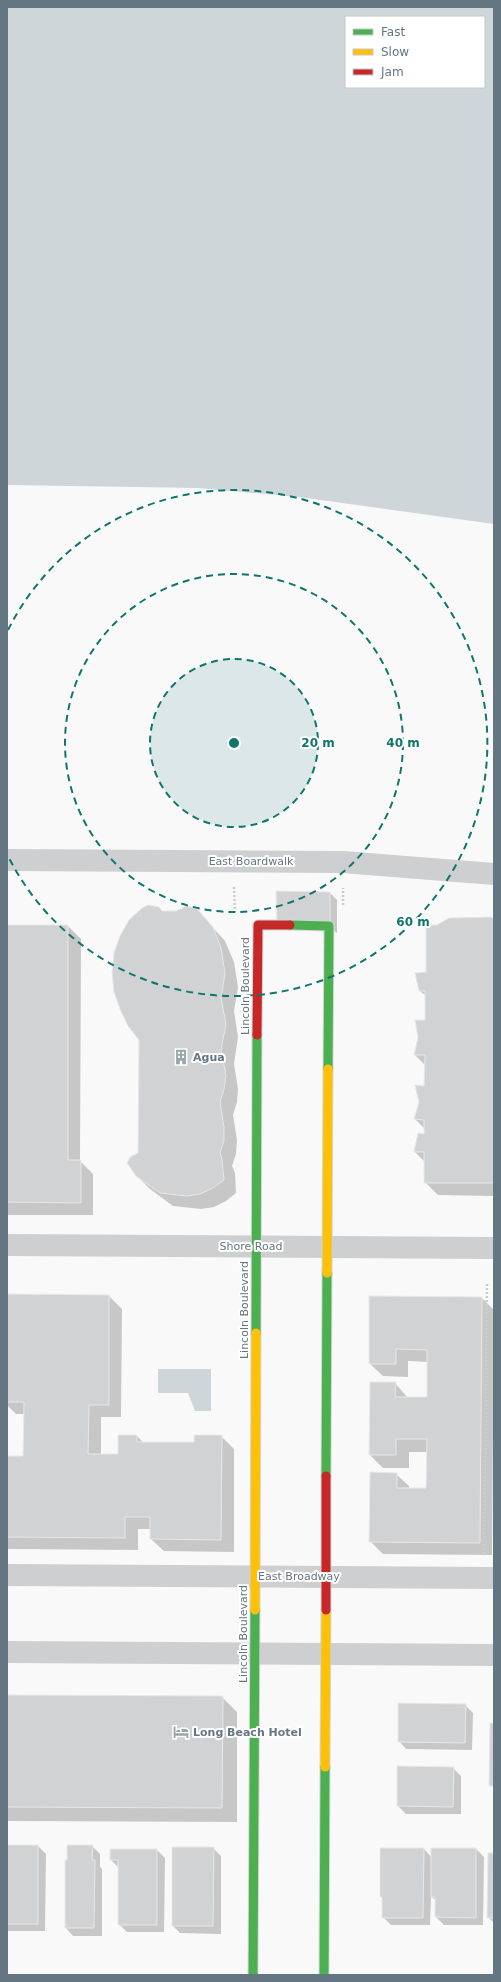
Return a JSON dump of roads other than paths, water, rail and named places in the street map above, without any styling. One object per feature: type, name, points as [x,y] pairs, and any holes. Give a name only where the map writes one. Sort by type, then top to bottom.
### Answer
[{"type":"street","name":"East Boardwalk","points":[[7,860],[343,862],[494,874]]},
{"type":"street","name":"Lincoln Boulevard","points":[[253,1975],[258,926],[329,926],[324,1975]]},
{"type":"street","name":"Shore Road","points":[[7,1245],[256,1245],[494,1248]]},
{"type":"street","name":"East Broadway","points":[[7,1575],[494,1578]]},
{"type":"street","points":[[7,1652],[494,1654]]},
{"type":"place","name":"Agua","points":[[181,1057]]},
{"type":"place","name":"Long Beach Hotel","points":[[181,1732]]}]
